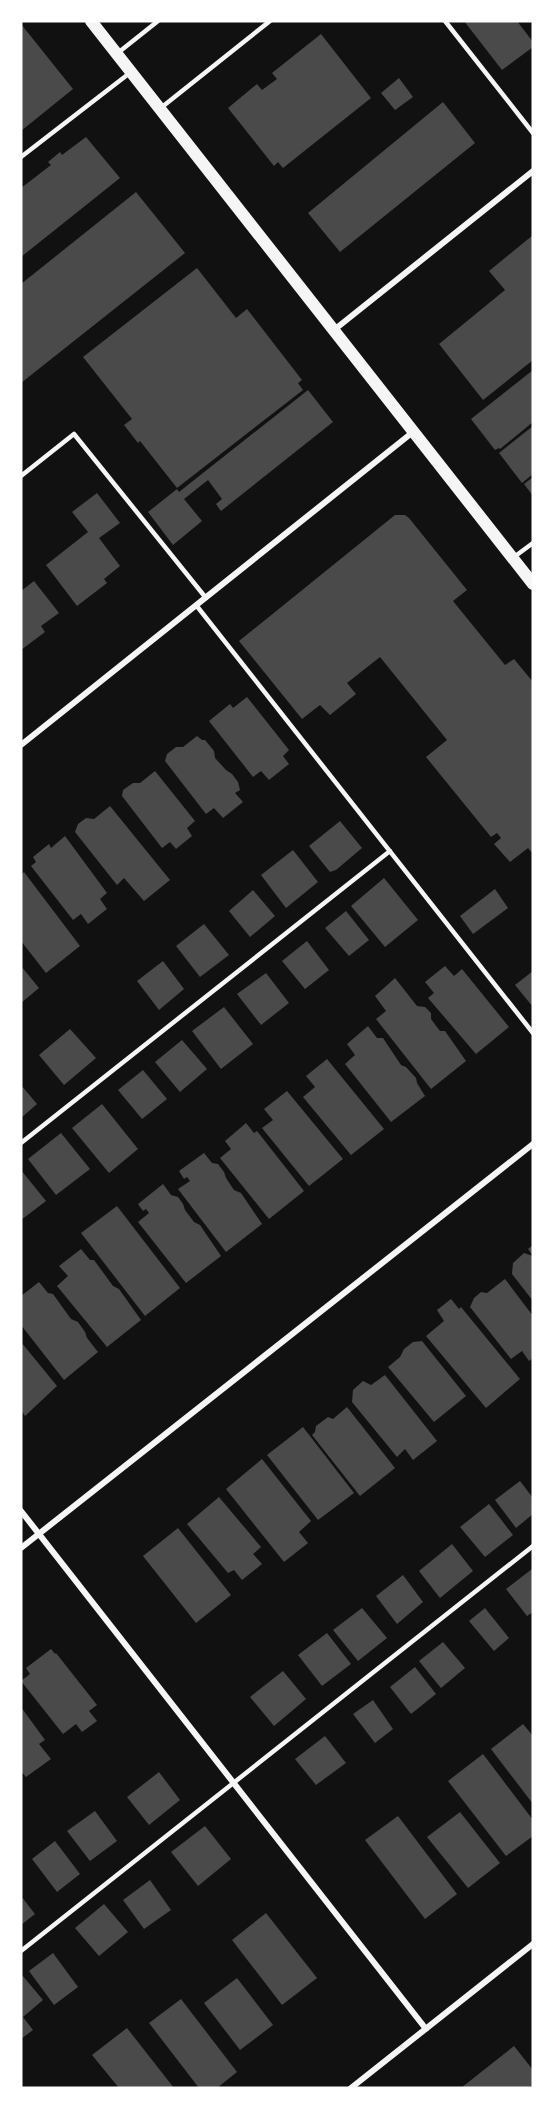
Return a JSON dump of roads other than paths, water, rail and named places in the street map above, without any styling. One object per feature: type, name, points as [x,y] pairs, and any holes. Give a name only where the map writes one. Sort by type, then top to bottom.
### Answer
[{"type":"main road","points":[[91,21],[533,584]]},
{"type":"street","points":[[333,331],[533,171]]},
{"type":"street","points":[[21,745],[413,432]]},
{"type":"street","points":[[21,1548],[533,1144]]},
{"type":"street","points":[[21,1511],[426,2029]]},
{"type":"street","points":[[351,2088],[533,1944]]},
{"type":"lane","points":[[117,54],[159,21]]},
{"type":"lane","points":[[160,109],[270,21]]},
{"type":"lane","points":[[445,21],[533,133]]},
{"type":"lane","points":[[21,157],[131,72]]},
{"type":"lane","points":[[21,476],[74,434],[206,598]]},
{"type":"lane","points":[[513,558],[533,543]]},
{"type":"lane","points":[[196,605],[533,1033]]},
{"type":"lane","points":[[21,1143],[390,851]]},
{"type":"lane","points":[[21,1951],[533,1546]]}]
